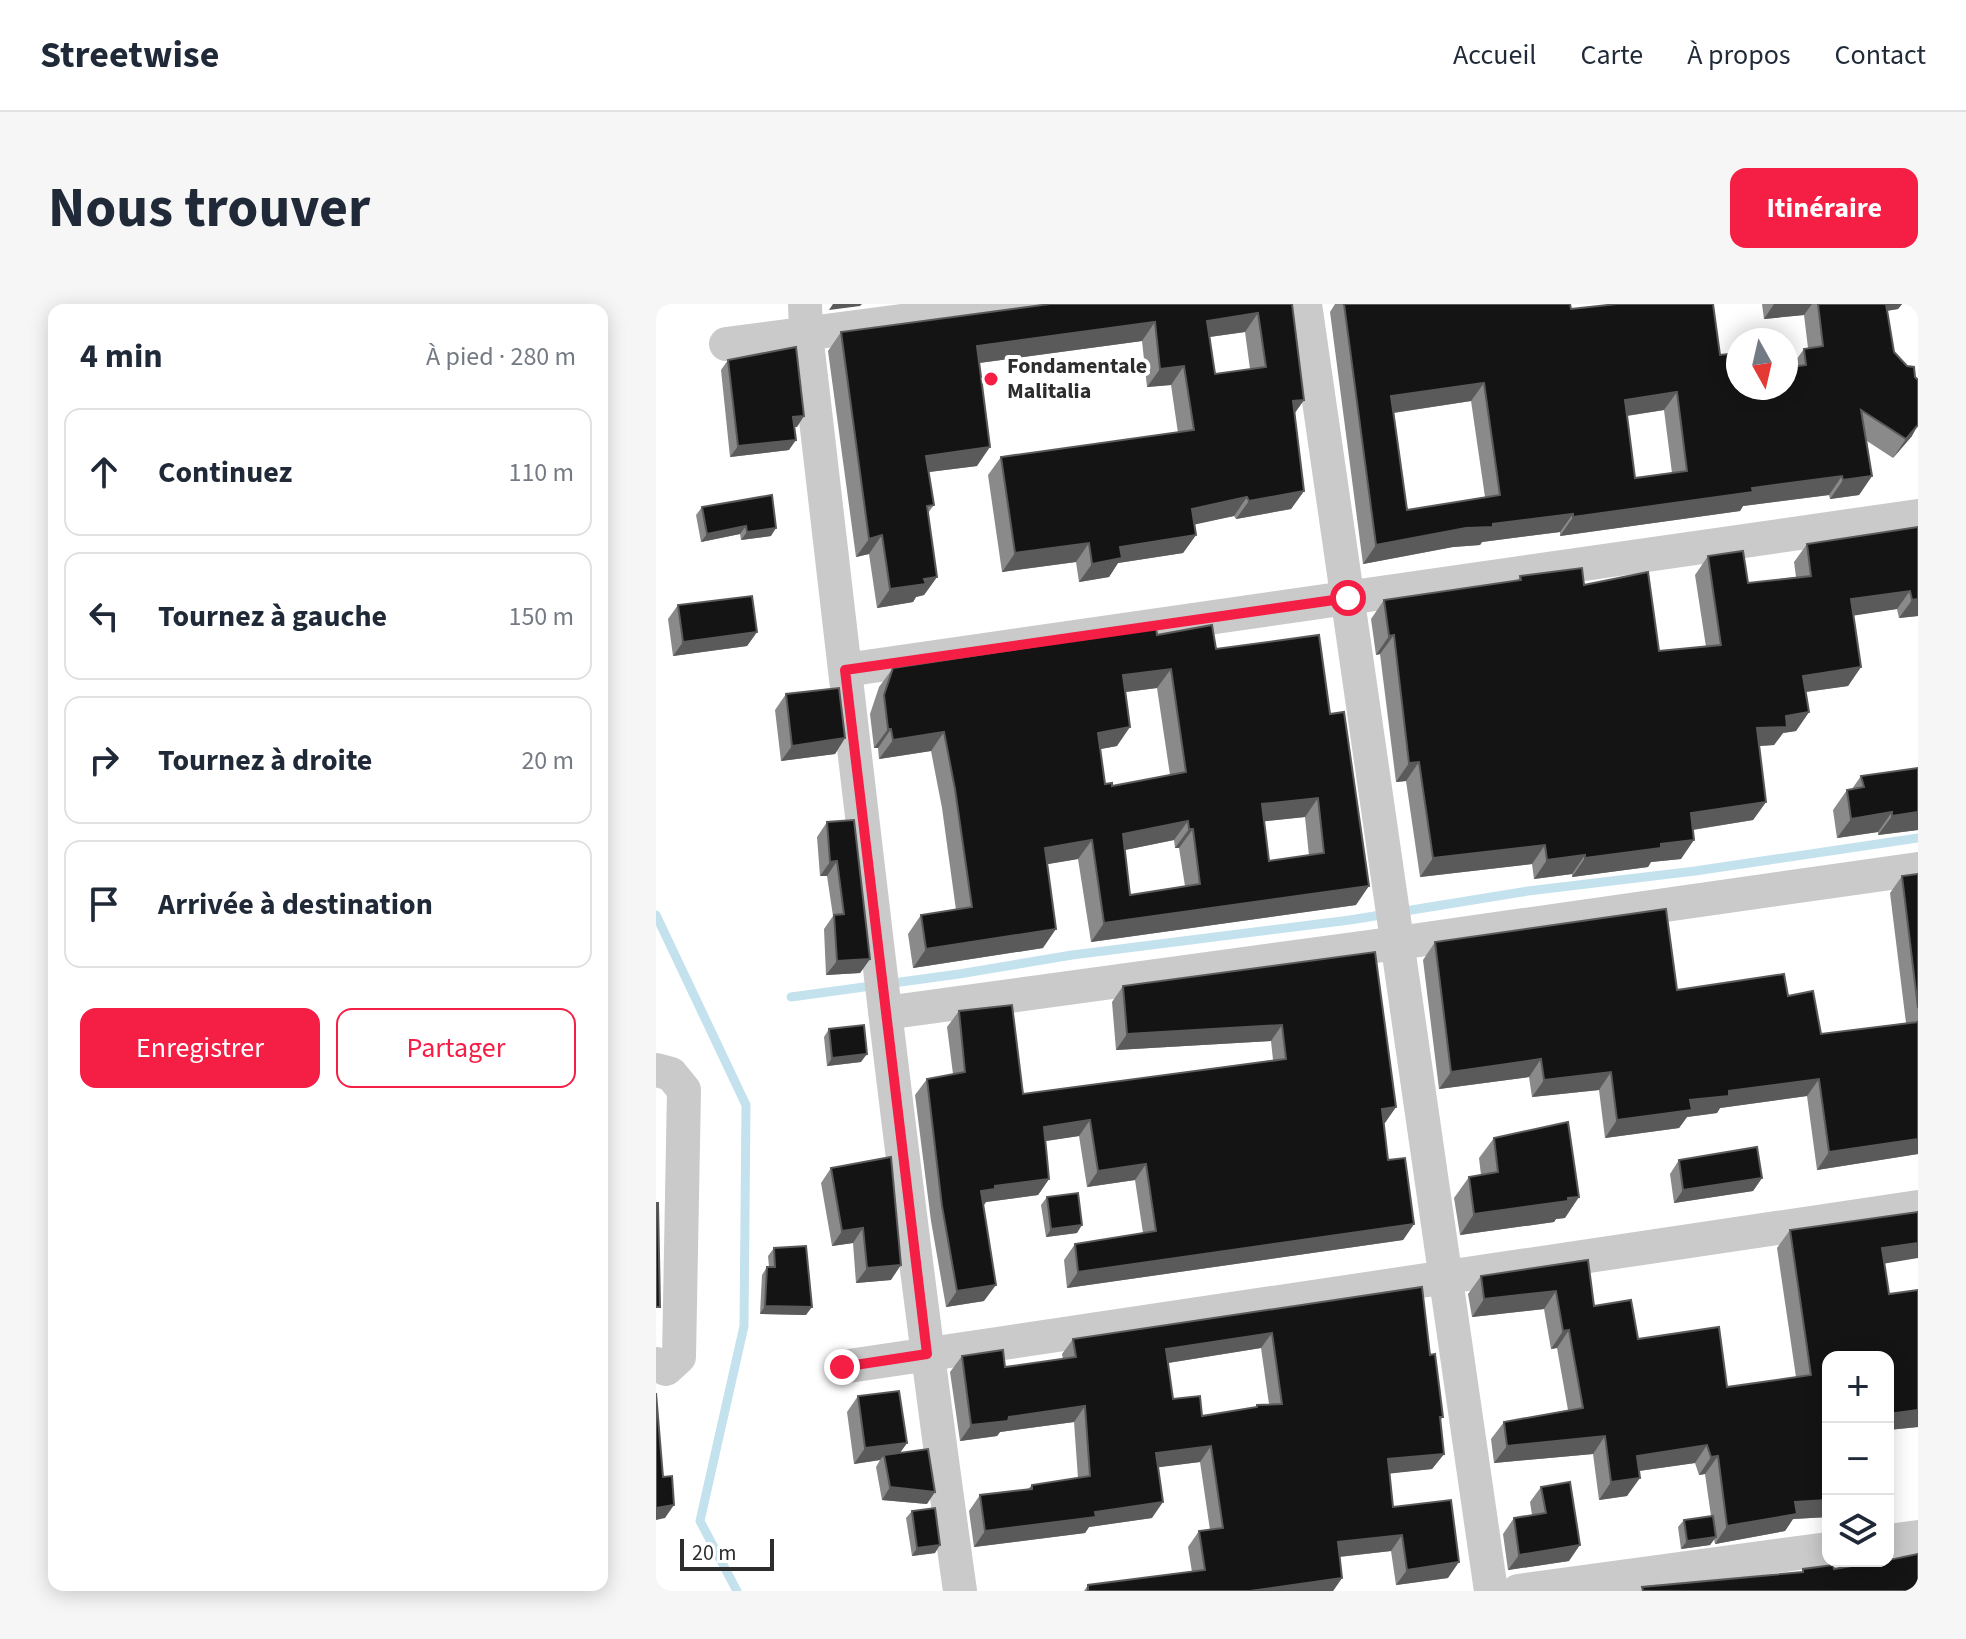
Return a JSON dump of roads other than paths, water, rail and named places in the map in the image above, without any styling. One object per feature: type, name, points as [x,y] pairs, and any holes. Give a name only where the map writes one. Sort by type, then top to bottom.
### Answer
[{"type":"street","points":[[726,344],[806,319],[1032,304]]},
{"type":"street","points":[[1305,304],[1491,1591]]},
{"type":"street","points":[[806,319],[885,1013],[960,1591]]},
{"type":"street","points":[[845,670],[1918,516]]},
{"type":"street","points":[[885,1013],[1918,869]]},
{"type":"street","points":[[656,1070],[671,1074],[684,1090],[679,1357],[666,1369],[656,1364]]},
{"type":"street","points":[[842,1367],[1918,1207]]},
{"type":"street","points":[[1894,1540],[1918,1537]]},
{"type":"street","points":[[1518,1591],[1822,1550]]},
{"type":"waterway","points":[[791,997],[1918,838]]},
{"type":"waterway","points":[[656,915],[746,1105],[744,1326],[700,1521],[737,1591]]},
{"type":"place","name":"Fondamentale Malitalia","points":[[991,379]]}]
